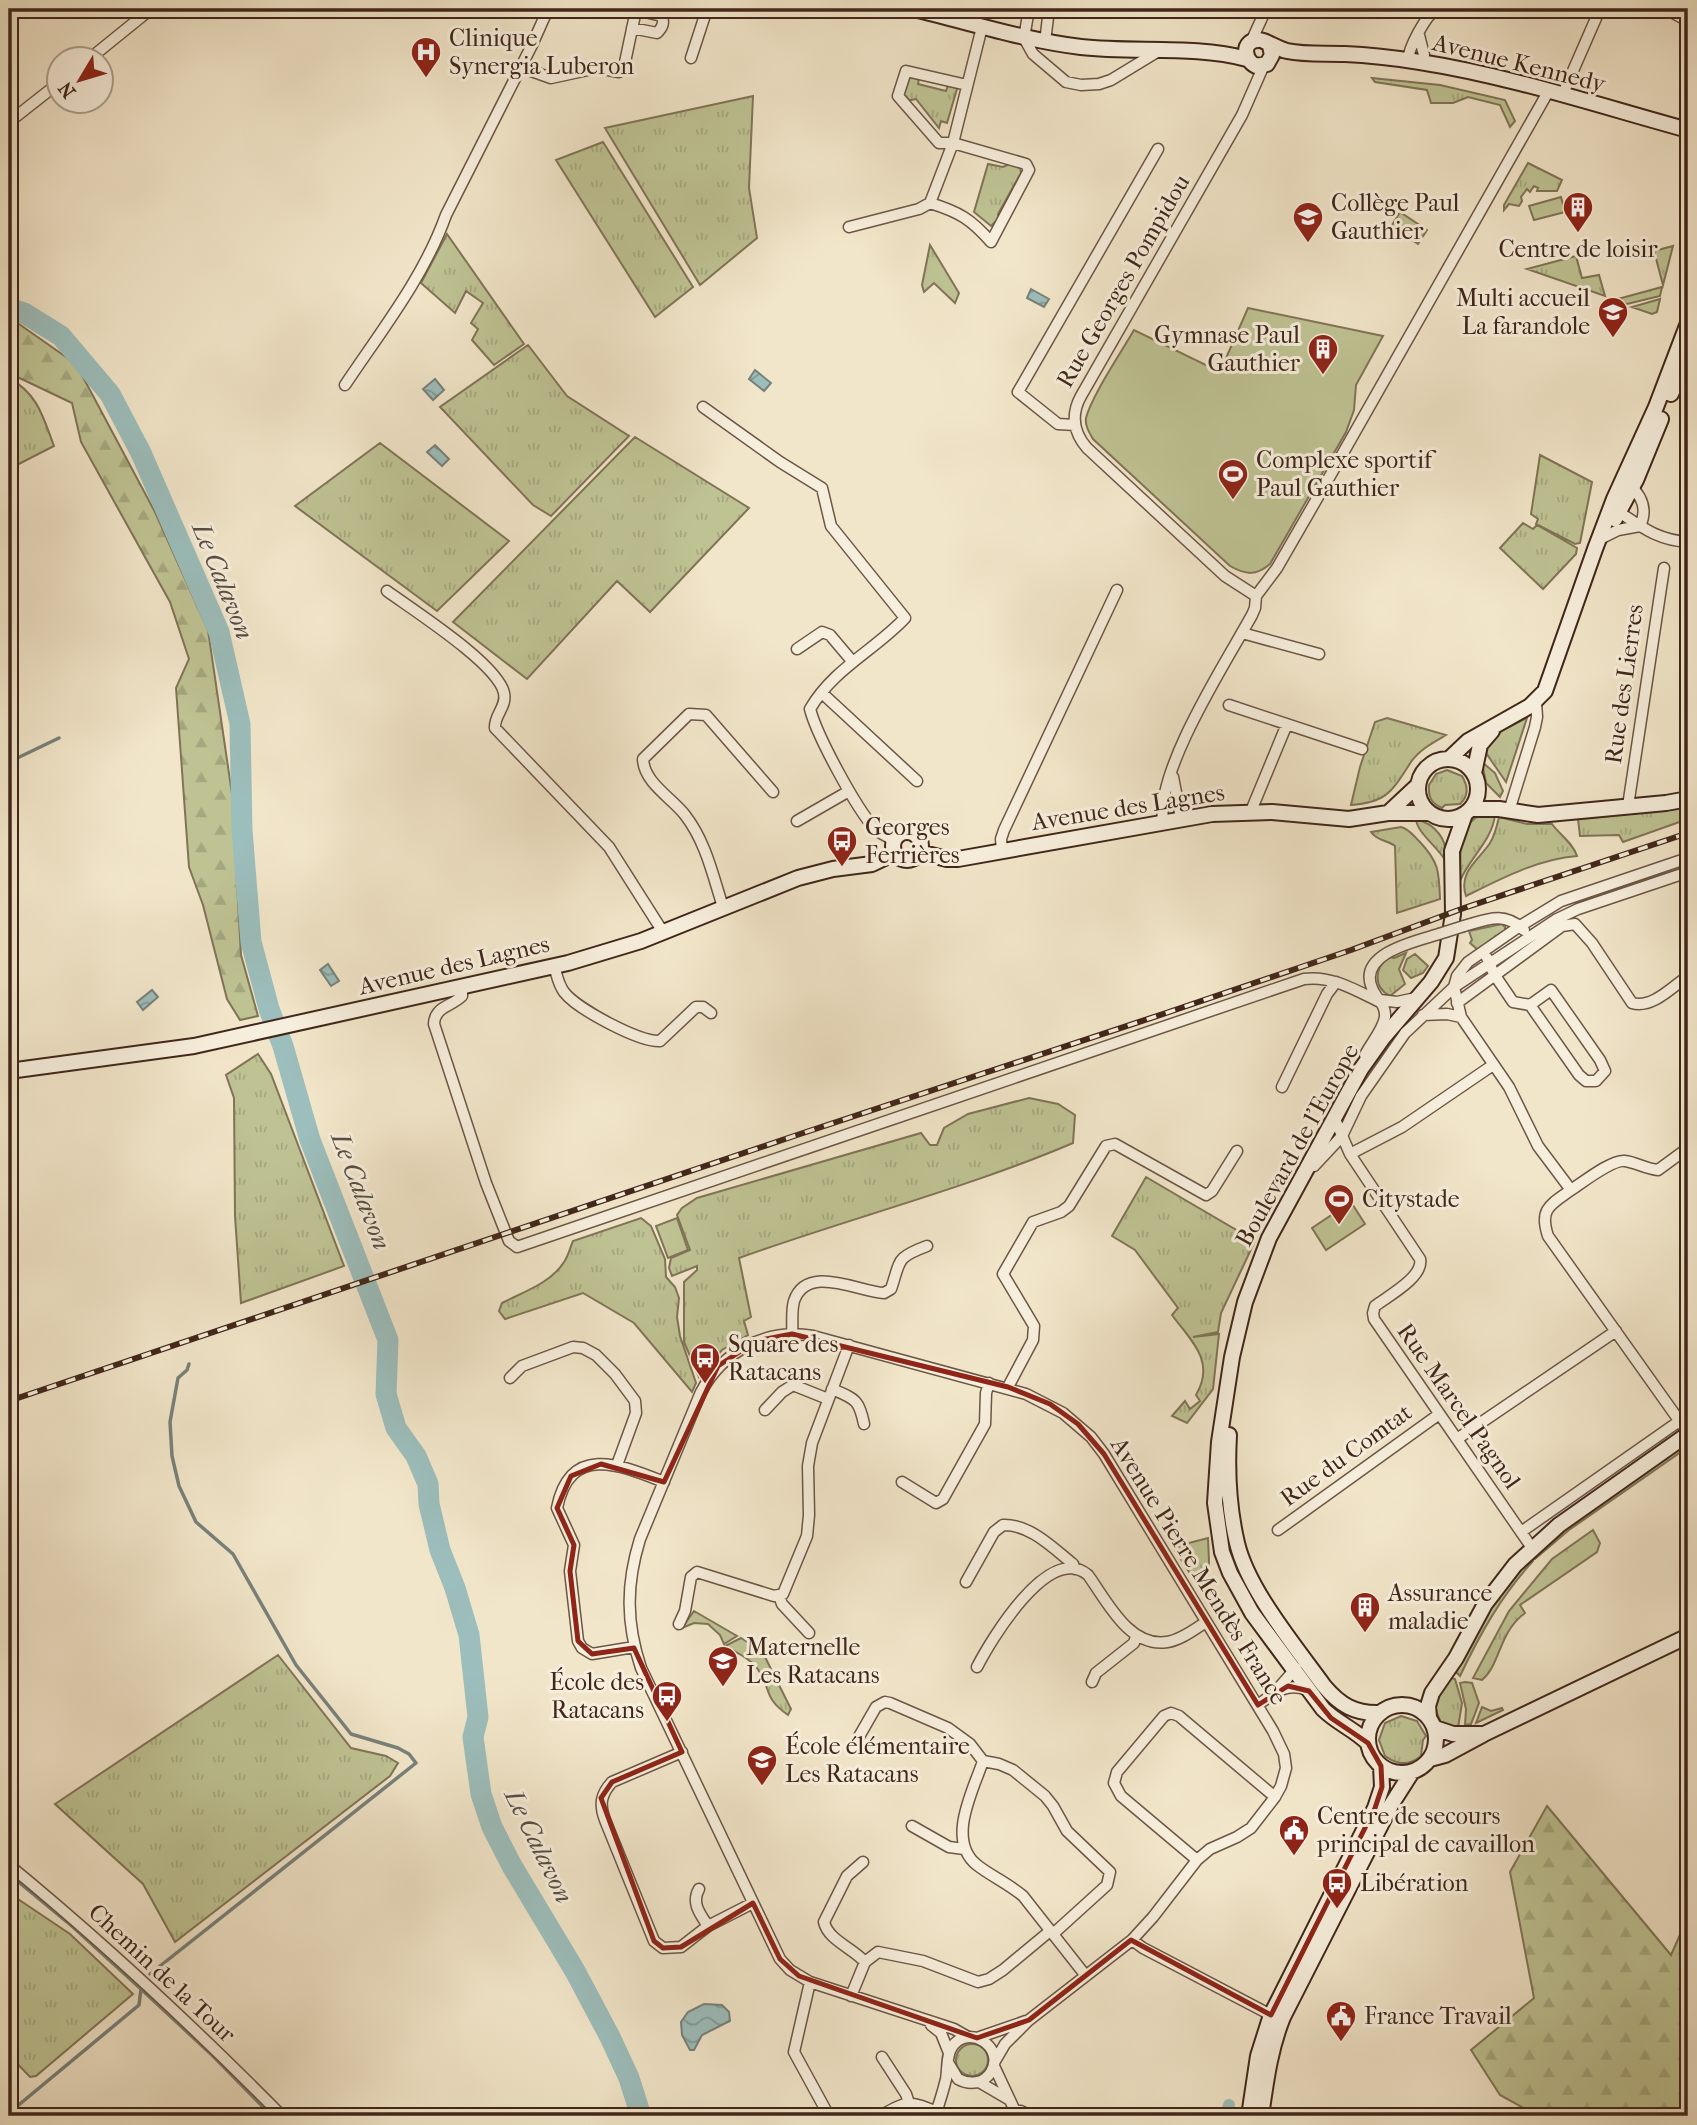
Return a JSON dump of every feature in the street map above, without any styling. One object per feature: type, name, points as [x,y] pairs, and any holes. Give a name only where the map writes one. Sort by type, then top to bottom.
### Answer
[{"type":"main road","points":[[913,9],[1045,42],[1108,50],[1258,53]]},
{"type":"main road","name":"Avenue Kennedy","points":[[1258,53],[1345,54],[1415,61],[1555,94],[1688,130]]},
{"type":"main road","points":[[1628,483],[1688,323]]},
{"type":"main road","points":[[1449,759],[1468,741],[1536,702],[1547,686],[1600,543],[1688,354]]},
{"type":"main road","points":[[1468,811],[1477,798],[1480,745],[1498,725]]},
{"type":"main road","points":[[1388,813],[1419,785],[1428,766],[1441,759],[1461,761],[1509,811]]},
{"type":"main road","points":[[1419,785],[1422,803],[1432,814],[1453,818],[1468,811],[1509,811],[1538,815],[1688,799]]},
{"type":"main road","name":"Avenue des Lagnes","points":[[919,852],[947,859],[1181,818],[1251,811],[1349,819],[1388,813],[1432,814]]},
{"type":"main road","name":"Boulevard de l'Europe","points":[[1452,851],[1468,811]]},
{"type":"main road","name":"Boulevard de l'Europe","points":[[1368,1743],[1352,1729],[1331,1718],[1293,1670],[1240,1594],[1219,1538],[1215,1503],[1217,1466],[1237,1329],[1255,1271],[1269,1238],[1361,1069],[1447,958],[1453,914],[1452,851],[1446,835],[1432,814]]},
{"type":"main road","points":[[905,832],[915,835],[920,843],[919,852],[907,859],[895,847],[905,832]]},
{"type":"main road","name":"Avenue des Lagnes","points":[[9,1072],[150,1054],[243,1037],[554,966],[603,953],[663,932],[798,878],[833,869],[872,864],[895,847]]},
{"type":"main road","name":"Boulevard de l'Europe","points":[[1232,1357],[1228,1462],[1237,1544],[1258,1590],[1336,1700]]},
{"type":"main road","points":[[1438,1683],[1405,1704],[1387,1708],[1370,1727],[1368,1743],[1372,1755],[1381,1766],[1396,1773],[1412,1772],[1422,1768],[1430,1759],[1436,1744],[1429,1699],[1456,1658],[1485,1604],[1515,1565],[1559,1525],[1688,1433]]},
{"type":"main road","points":[[1430,1759],[1445,1755],[1688,1636]]},
{"type":"main road","points":[[1336,1700],[1354,1711],[1380,1713]]},
{"type":"main road","points":[[1405,1704],[1422,1711],[1432,1722],[1453,1734],[1484,1734]]},
{"type":"main road","points":[[1249,2116],[1258,2056],[1271,2015],[1375,1808],[1382,1787],[1381,1766]]},
{"type":"main road","points":[[1261,2116],[1272,2050],[1283,2017],[1391,1805],[1412,1772]]},
{"type":"street","points":[[105,46],[151,9]]},
{"type":"street","points":[[345,385],[433,249],[446,215],[548,9]]},
{"type":"street","points":[[520,67],[551,78],[597,68],[619,72],[624,67],[634,9],[662,16],[664,21],[662,29],[657,33],[632,28]]},
{"type":"street","points":[[691,58],[707,9]]},
{"type":"street","points":[[1029,9],[1024,38],[1033,54],[1066,82],[1099,84],[1111,80],[1157,52]]},
{"type":"street","points":[[1045,42],[1049,9]]},
{"type":"street","name":"Rue Georges Pompidou","points":[[1256,596],[1225,576],[1087,448],[1079,439],[1075,425],[1077,404],[1242,115],[1254,85],[1266,9]]},
{"type":"street","points":[[1419,35],[1424,55],[1415,61],[1409,52],[1423,23],[1436,9]]},
{"type":"street","points":[[1163,821],[1164,795],[1179,750],[1255,608],[1256,596],[1277,568],[1555,94],[1600,9]]},
{"type":"street","points":[[1666,9],[1688,21]]},
{"type":"street","points":[[849,227],[919,209],[930,203],[953,143],[982,27]]},
{"type":"street","points":[[930,203],[953,210],[969,219],[991,242],[1029,170],[1026,164],[953,143],[939,143],[898,96],[906,71],[967,85]]},
{"type":"street","points":[[9,122],[46,93]]},
{"type":"street","points":[[1075,425],[1058,424],[1018,392],[1158,149]]},
{"type":"street","points":[[703,407],[780,462],[822,488],[831,526],[905,618],[852,661],[810,709],[849,791],[874,827],[895,847]]},
{"type":"street","points":[[1628,483],[1645,507],[1645,516],[1640,526]]},
{"type":"street","points":[[1617,506],[1640,526],[1664,539],[1688,542]]},
{"type":"street","points":[[1600,543],[1618,530],[1640,526]]},
{"type":"street","name":"Rue des Lierres","points":[[1628,806],[1664,568]]},
{"type":"street","points":[[1002,851],[1001,839],[1004,830],[1116,590]]},
{"type":"street","points":[[387,591],[477,658],[497,677],[504,693],[504,704],[495,721],[495,728],[609,847],[663,932]]},
{"type":"street","points":[[797,649],[822,632],[830,635],[852,661]]},
{"type":"street","points":[[1242,633],[1319,654]]},
{"type":"street","points":[[822,693],[917,781]]},
{"type":"street","points":[[1509,811],[1535,727],[1536,702]]},
{"type":"street","points":[[1229,705],[1362,749]]},
{"type":"street","points":[[723,907],[697,833],[686,816],[646,774],[643,759],[689,715],[706,715],[773,792]]},
{"type":"street","points":[[1251,811],[1287,724]]},
{"type":"street","points":[[1172,773],[1181,818]]},
{"type":"street","points":[[797,821],[849,791]]},
{"type":"street","points":[[1571,1190],[1538,1146],[1509,1087],[1461,1017],[1454,987],[1457,976],[1468,962],[1546,910],[1575,896],[1688,858]]},
{"type":"street","points":[[1298,1186],[1331,1145],[1342,1136],[1361,1096],[1405,1033],[1454,987],[1530,935],[1578,909],[1688,872]]},
{"type":"street","points":[[1347,986],[1363,981],[1382,956],[1464,926],[1502,918],[1512,919],[1530,935]]},
{"type":"street","points":[[1457,1003],[1562,926],[1576,924],[1632,1003],[1642,1006],[1651,1002],[1688,976]]},
{"type":"street","points":[[1489,948],[1488,964],[1513,1002],[1530,1005],[1551,990],[1600,1060],[1605,1071],[1596,1081],[1586,1081],[1578,1075],[1530,1005]]},
{"type":"street","points":[[554,966],[560,985],[572,1000],[628,1034],[650,1041],[660,1041],[696,1007],[703,1007],[711,1013]]},
{"type":"street","points":[[1361,1069],[1385,1018],[1381,1001],[1372,989],[1370,973]]},
{"type":"street","points":[[462,985],[459,1000],[439,1010],[433,1024],[486,1183],[509,1241],[517,1247],[1282,986],[1318,977],[1381,1001],[1397,1002],[1417,998]]},
{"type":"street","points":[[1282,1087],[1327,994],[1336,982]]},
{"type":"street","points":[[1422,1015],[1447,1014],[1461,1017]]},
{"type":"street","points":[[1350,1154],[1402,1127],[1493,1065]]},
{"type":"street","name":"Rue Marcel Pagnol","points":[[1334,1118],[1350,1154],[1420,1259],[1417,1275],[1375,1306],[1374,1320],[1532,1548]]},
{"type":"street","points":[[1007,1387],[1033,1340],[1035,1331],[1003,1274],[1033,1222],[1066,1210],[1106,1146],[1115,1144],[1206,1195],[1212,1191],[1237,1151]]},
{"type":"street","points":[[1688,1148],[1658,1170],[1626,1161],[1615,1163],[1549,1205],[1544,1218],[1548,1236],[1616,1331],[1684,1418],[1688,1433]]},
{"type":"street","points":[[792,1334],[794,1300],[802,1289],[818,1281],[833,1281],[884,1293],[891,1290],[898,1263],[906,1254],[927,1246]]},
{"type":"street","points":[[1457,1439],[1616,1331]]},
{"type":"street","name":"Avenue Pierre Mendès France","points":[[994,2064],[1005,2044],[1029,2020],[1132,1940],[1196,1860],[1210,1849],[1251,1828],[1281,1786],[1286,1768],[1284,1754],[1258,1705],[1104,1454],[1091,1437],[1063,1413],[1050,1404],[1007,1387],[813,1336],[792,1334],[756,1341],[718,1366],[701,1392],[640,1539],[629,1583],[628,1606],[634,1647],[641,1668],[780,1959],[790,1970],[810,1982],[973,2037],[1029,2020]]},
{"type":"street","points":[[779,1596],[783,1594],[797,1564],[807,1536],[810,1515],[808,1466],[813,1443],[849,1345]]},
{"type":"street","points":[[510,1378],[522,1366],[573,1347],[583,1348],[596,1355],[615,1374],[635,1401],[636,1413],[617,1465]]},
{"type":"street","points":[[902,1482],[936,1503],[943,1499],[985,1424],[989,1383]]},
{"type":"street","points":[[765,1410],[782,1392],[793,1385],[850,1397],[860,1405],[864,1424]]},
{"type":"street","name":"Rue du Comtat","points":[[1278,1530],[1438,1415]]},
{"type":"street","points":[[1521,1532],[1684,1418]]},
{"type":"street","points":[[634,1647],[592,1654],[582,1648],[578,1641],[570,1571],[574,1545],[557,1508],[571,1476],[587,1467],[611,1463],[664,1482]]},
{"type":"street","points":[[966,1582],[994,1532],[1003,1525],[1030,1531],[1073,1564],[1075,1569]]},
{"type":"street","points":[[976,1667],[1012,1612],[1040,1581],[1058,1572],[1082,1570],[1136,1636],[1165,1643],[1206,1622]]},
{"type":"street","points":[[679,1624],[685,1611],[691,1577],[697,1572],[779,1596]]},
{"type":"street","points":[[779,1596],[782,1604],[809,1633]]},
{"type":"street","points":[[1092,1682],[1096,1673],[1134,1643],[1136,1636]]},
{"type":"street","points":[[1258,1705],[1276,1691],[1293,1670],[1300,1667],[1318,1688],[1336,1700]]},
{"type":"street","points":[[1276,1691],[1289,1686],[1309,1691]]},
{"type":"street","points":[[851,1996],[865,1962],[878,1952],[923,1962],[978,1982],[989,1979],[1107,1885],[1110,1872],[1067,1831],[1045,1796],[1013,1770],[983,1761],[970,1744],[948,1728],[885,1702],[876,1707],[853,1747]]},
{"type":"street","points":[[1196,1860],[1121,1796],[1114,1783],[1117,1772],[1164,1716],[1171,1713],[1180,1716],[1275,1797]]},
{"type":"street","points":[[682,1752],[612,1782],[605,1790],[601,1809],[654,1941],[663,1948],[681,1947],[708,1926],[753,1903]]},
{"type":"street","points":[[983,1761],[961,1834],[964,1850],[974,1862],[1023,1896],[1086,1976]]},
{"type":"street","points":[[912,1826],[949,1847],[964,1850]]},
{"type":"street","points":[[863,1862],[847,1876],[824,1922],[830,1934],[857,1952],[865,1962]]},
{"type":"street","name":"Chemin de la Tour","points":[[9,1865],[101,1945],[282,2116]]},
{"type":"street","points":[[699,1889],[695,1896],[696,1905],[708,1926]]},
{"type":"street","points":[[1132,1940],[1271,2015]]},
{"type":"street","points":[[810,1982],[794,2052],[829,2116]]},
{"type":"street","points":[[927,2022],[941,2033],[953,2075],[963,2082]]},
{"type":"street","points":[[880,2116],[913,2102],[936,2114],[949,2058],[957,2042],[973,2037],[988,2044],[994,2055],[994,2064],[1014,2114],[1021,2111],[1031,2116]]},
{"type":"street","points":[[882,2057],[909,2103]]},
{"type":"street","points":[[979,2082],[988,2076],[994,2064]]},
{"type":"street","points":[[942,2095],[963,2082],[979,2082],[1008,2100]]},
{"type":"highlighted area","points":[[792,1334],[1008,1387],[1050,1404],[1078,1424],[1104,1454],[1258,1705],[1288,1686],[1309,1691],[1331,1718],[1368,1743],[1381,1766],[1382,1787],[1375,1808],[1271,2015],[1131,1940],[1029,2020],[977,2038],[799,1976],[780,1959],[753,1903],[681,1947],[663,1948],[654,1941],[601,1798],[612,1782],[682,1752],[634,1648],[592,1654],[578,1641],[570,1571],[574,1545],[557,1508],[571,1476],[601,1464],[664,1482],[718,1366],[756,1341]]},
{"type":"green space","points":[[910,77],[919,78],[918,84],[946,91],[948,85],[954,85],[957,89],[947,123],[941,121],[939,128],[916,99],[906,101],[903,95]]},
{"type":"green space","points":[[1372,78],[1440,85],[1505,100],[1515,121],[1510,127],[1500,105],[1468,97],[1453,103],[1431,103],[1427,90],[1375,82]]},
{"type":"green space","points":[[753,96],[749,188],[757,238],[700,285],[605,128]]},
{"type":"green space","points":[[603,142],[693,287],[655,317],[556,160]]},
{"type":"green space","points":[[1014,162],[1020,166],[1021,173],[998,214],[998,219],[991,226],[974,212],[988,164],[1003,167]]},
{"type":"green space","points":[[1528,163],[1562,180],[1557,191],[1537,191],[1538,188],[1534,186],[1530,192],[1527,189],[1521,197],[1519,206],[1509,204],[1504,210],[1504,205]]},
{"type":"green space","points":[[1561,197],[1565,212],[1534,220],[1529,206]]},
{"type":"green space","points":[[1400,212],[1427,230],[1418,244],[1391,227]]},
{"type":"green space","points":[[447,234],[524,344],[494,365],[472,340],[478,329],[471,323],[483,303],[466,291],[455,313],[421,283]]},
{"type":"green space","points":[[930,245],[959,293],[955,303],[934,283],[924,292],[922,285]]},
{"type":"green space","points":[[1673,246],[1663,285],[1654,251]]},
{"type":"green space","points":[[1576,256],[1582,278],[1599,275],[1605,296],[1527,269]]},
{"type":"green space","points":[[1662,287],[1660,296],[1627,304],[1614,300]]},
{"type":"green space","points":[[1660,299],[1657,312],[1652,314],[1632,307]]},
{"type":"green space","name":"Complexe sportif Paul Gauthier","points":[[1248,308],[1383,336],[1356,385],[1354,410],[1346,432],[1270,564],[1251,573],[1230,566],[1093,439],[1086,421],[1094,398],[1134,330],[1220,372]]},
{"type":"green space","points":[[9,317],[76,364],[155,512],[208,630],[232,794],[241,955],[258,1016],[240,1020],[227,999],[203,905],[189,867],[176,688],[189,659],[170,602],[81,442],[72,403],[9,373]]},
{"type":"green space","points":[[528,345],[567,396],[629,436],[551,516],[533,505],[440,407]]},
{"type":"green space","points":[[9,378],[33,399],[43,416],[54,446],[9,469]]},
{"type":"green space","points":[[635,437],[749,508],[650,612],[617,581],[527,679],[453,622]]},
{"type":"green space","points":[[380,443],[509,541],[437,611],[295,506]]},
{"type":"green space","points":[[1540,455],[1592,482],[1580,543],[1575,544],[1536,524],[1538,519],[1531,514]]},
{"type":"green space","points":[[1523,523],[1533,529],[1537,525],[1577,548],[1576,554],[1543,589],[1500,548]]},
{"type":"green space","points":[[1387,718],[1446,735],[1418,754],[1388,793],[1373,801],[1351,805],[1375,722]]},
{"type":"green space","points":[[1527,718],[1506,782],[1484,750],[1501,731]]},
{"type":"green space","points":[[1482,762],[1495,773],[1503,791],[1500,797],[1486,783]]},
{"type":"green space","points":[[1447,770],[1462,776],[1466,794],[1460,804],[1445,805],[1442,808],[1431,799],[1429,785],[1436,774]]},
{"type":"green space","points":[[1688,808],[1688,819],[1623,842],[1619,835],[1580,836],[1578,819]]},
{"type":"green space","points":[[1481,815],[1495,815],[1493,824],[1460,881],[1463,834],[1467,826]]},
{"type":"green space","points":[[1499,817],[1527,824],[1552,824],[1577,856],[1534,865],[1466,896],[1464,888],[1467,873],[1492,840]]},
{"type":"green space","points":[[1416,819],[1423,821],[1439,834],[1445,846],[1445,860],[1420,829]]},
{"type":"green space","points":[[1401,827],[1413,834],[1434,861],[1440,899],[1397,913],[1395,846],[1371,832]]},
{"type":"green space","points":[[1502,924],[1505,933],[1478,950],[1470,943],[1472,940],[1469,931]]},
{"type":"green space","points":[[1406,953],[1399,969],[1405,984],[1390,996],[1378,983],[1380,966],[1389,957],[1394,958]]},
{"type":"green space","points":[[1415,954],[1428,966],[1423,973],[1411,978],[1403,970],[1407,959]]},
{"type":"green space","points":[[258,1054],[271,1074],[344,1266],[241,1303],[235,1216],[234,1098],[226,1075]]},
{"type":"green space","points":[[1029,1098],[1058,1104],[1075,1115],[1073,1143],[991,1175],[739,1258],[751,1317],[744,1321],[748,1335],[722,1350],[699,1377],[684,1342],[684,1282],[697,1270],[697,1266],[672,1276],[669,1268],[671,1258],[690,1250],[677,1215],[682,1208],[697,1198],[921,1133],[930,1145],[937,1145],[944,1128],[968,1114]]},
{"type":"green space","points":[[1146,1177],[1255,1241],[1221,1313],[1218,1332],[1193,1337],[1219,1334],[1213,1389],[1187,1423],[1172,1416],[1185,1401],[1190,1409],[1200,1401],[1196,1395],[1203,1372],[1199,1352],[1172,1315],[1178,1308],[1135,1250],[1112,1236]]},
{"type":"green space","name":"Citystade","points":[[1351,1202],[1365,1224],[1326,1250],[1312,1228]]},
{"type":"green space","points":[[641,1218],[651,1226],[665,1259],[666,1277],[675,1287],[679,1298],[677,1317],[680,1336],[696,1383],[692,1392],[634,1323],[583,1293],[505,1319],[499,1311],[502,1303],[552,1276],[565,1260],[573,1241]]},
{"type":"green space","points":[[677,1218],[688,1250],[668,1258],[656,1226]]},
{"type":"green space","points":[[1688,1441],[1688,1447],[1569,1530],[1535,1559],[1532,1556],[1567,1525]]},
{"type":"green space","points":[[1593,1530],[1600,1543],[1597,1552],[1520,1605],[1525,1613],[1510,1630],[1493,1666],[1482,1680],[1473,1678],[1509,1611],[1552,1559]]},
{"type":"green space","points":[[1208,1538],[1209,1562],[1206,1598],[1173,1547]]},
{"type":"green space","points":[[1530,1558],[1533,1561],[1492,1616],[1460,1676],[1455,1671],[1492,1605]]},
{"type":"green space","points":[[694,1611],[737,1636],[724,1644],[720,1635],[708,1624],[694,1623],[682,1628]]},
{"type":"green space","points":[[741,1638],[762,1651],[791,1709],[788,1715],[774,1703],[754,1664],[725,1646]]},
{"type":"green space","points":[[278,1655],[351,1748],[386,1756],[398,1763],[390,1776],[175,1942],[143,1884],[55,1804]]},
{"type":"green space","points":[[1451,1678],[1455,1679],[1462,1703],[1458,1728],[1442,1724],[1436,1710],[1438,1694]]},
{"type":"green space","points":[[1460,1683],[1472,1683],[1479,1703],[1471,1724],[1465,1725],[1466,1709]]},
{"type":"green space","points":[[1482,1707],[1491,1711],[1503,1710],[1476,1723]]},
{"type":"green space","points":[[1401,1716],[1417,1721],[1426,1736],[1421,1756],[1408,1763],[1399,1763],[1385,1756],[1379,1740],[1385,1723]]},
{"type":"green space","points":[[1547,1806],[1671,1955],[1683,1928],[1688,1927],[1688,2116],[1538,2116],[1500,2095],[1471,2050],[1534,1998],[1510,1872]]},
{"type":"green space","points":[[9,1893],[70,1934],[133,1994],[36,2076],[30,2077],[9,2055]]},
{"type":"green space","points":[[972,2044],[983,2049],[988,2060],[983,2071],[972,2076],[961,2071],[956,2060],[961,2049]]},
{"type":"water","points":[[1031,289],[1049,299],[1044,307],[1027,298]]},
{"type":"water","points":[[755,370],[771,383],[764,391],[749,379]]},
{"type":"water","points":[[435,379],[444,390],[433,400],[423,389]]},
{"type":"water","points":[[435,445],[449,459],[442,466],[427,452]]},
{"type":"water","points":[[328,964],[339,981],[331,986],[320,970]]},
{"type":"water","points":[[152,990],[158,997],[143,1010],[137,1002]]},
{"type":"water","points":[[704,2004],[722,2005],[729,2012],[730,2021],[702,2035],[694,2050],[690,2050],[682,2035],[681,2022],[688,2012]]},
{"type":"waterway","name":"Le Calavon","points":[[9,308],[24,313],[61,336],[110,394],[141,453],[219,632],[240,724],[242,830],[251,942],[310,1140],[388,1340],[386,1394],[396,1428],[416,1456],[428,1484],[429,1504],[440,1550],[469,1635],[478,1717],[473,1737],[481,1794],[492,1827],[512,1866],[575,1971],[610,2037],[629,2078],[641,2116]]},
{"type":"waterway","points":[[9,762],[59,738]]},
{"type":"waterway","points":[[150,1974],[416,1763],[409,1754],[398,1748],[351,1734],[296,1665],[233,1554],[196,1522],[179,1486],[172,1456],[170,1422],[178,1378],[187,1370],[189,1364]]},
{"type":"waterway","points":[[9,1874],[141,1989],[139,2005],[9,2113]]},
{"type":"waterway","points":[[141,1989],[272,2116]]},
{"type":"waterway","points":[[1226,2116],[1229,2105]]},
{"type":"railway","points":[[9,1401],[1166,1013],[1464,908],[1688,833]]},
{"type":"place","name":"Clinique Synergia Luberon","points":[[426,79]]},
{"type":"place","name":"Centre de loisir","points":[[1578,234]]},
{"type":"place","name":"Collège Paul Gauthier","points":[[1308,244]]},
{"type":"place","name":"Multi accueil La farandole","points":[[1613,339]]},
{"type":"place","name":"Gymnase Paul Gauthier","points":[[1323,376]]},
{"type":"place","name":"Complexe sportif Paul Gauthier","points":[[1233,501]]},
{"type":"place","name":"Georges Ferrières","points":[[842,868]]},
{"type":"place","name":"Citystade","points":[[1339,1226]]},
{"type":"place","name":"Square des Ratacans","points":[[705,1385]]},
{"type":"place","name":"Assurance maladie","points":[[1365,1634]]},
{"type":"place","name":"Maternelle Les Ratacans","points":[[723,1688]]},
{"type":"place","name":"École des Ratacans","points":[[667,1723]]},
{"type":"place","name":"École élémentaire Les Ratacans","points":[[762,1787]]},
{"type":"place","name":"Centre de secours principal de cavaillon","points":[[1294,1857]]},
{"type":"place","name":"Libération","points":[[1337,1910]]},
{"type":"place","name":"France Travail","points":[[1341,2043]]}]
